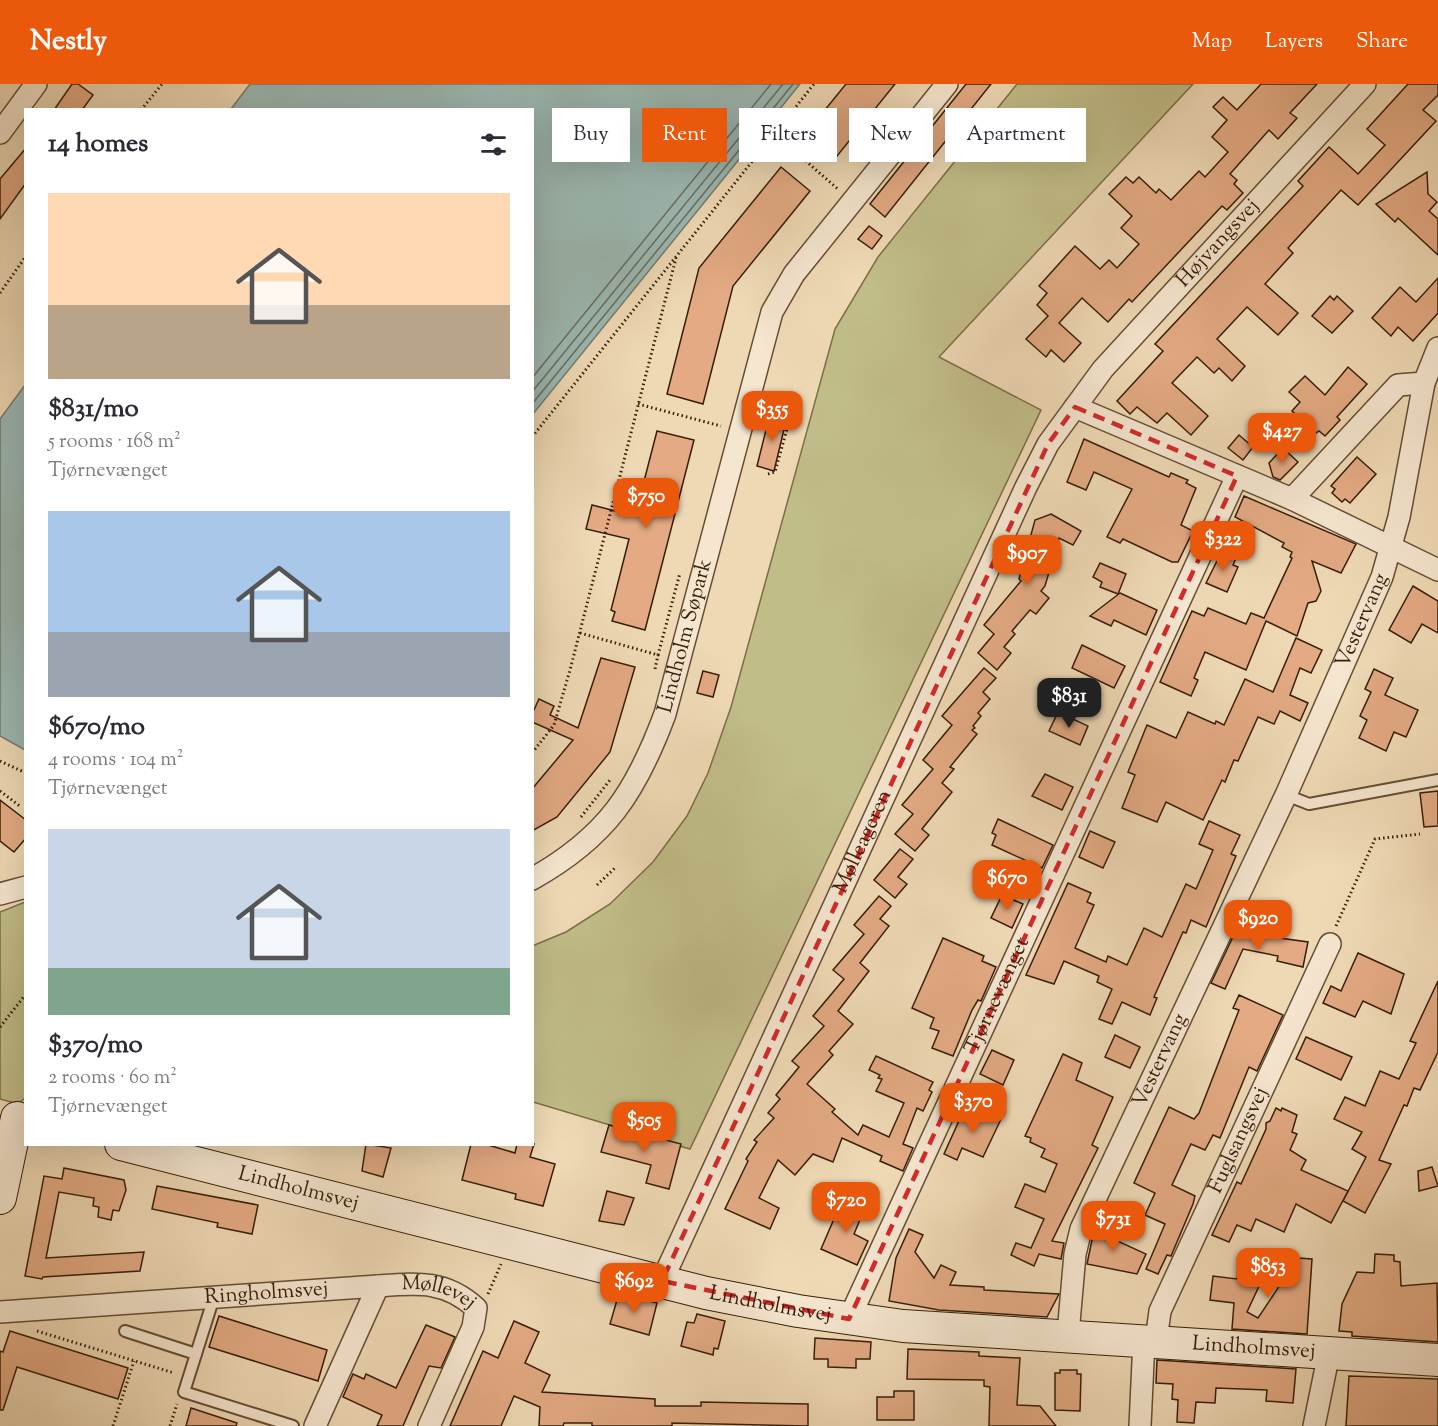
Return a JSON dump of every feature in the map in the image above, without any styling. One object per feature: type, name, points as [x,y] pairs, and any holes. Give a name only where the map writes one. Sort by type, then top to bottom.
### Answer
[{"type":"street","points":[[0,134],[36,84]]},
{"type":"street","name":"Lindholm Søpark","points":[[534,878],[560,863],[600,829],[616,810],[648,761],[665,714],[772,312],[794,274],[947,84]]},
{"type":"street","name":"Højvangsvej","points":[[1075,407],[1103,369],[1365,84]]},
{"type":"street","name":"Vestervang","points":[[1068,1334],[1075,1254],[1081,1229],[1286,795],[1382,577],[1399,517],[1424,383],[1438,348]]},
{"type":"street","points":[[1292,499],[1398,385],[1424,383]]},
{"type":"street","points":[[1075,407],[1292,499],[1391,545],[1438,570]]},
{"type":"street","name":"Mølleageren","points":[[662,1281],[1026,487],[1048,444],[1075,407]]},
{"type":"street","name":"Tjørnevænget","points":[[849,1319],[1236,476]]},
{"type":"street","points":[[0,894],[24,888]]},
{"type":"street","name":"Fuglsangsvej","points":[[1140,1426],[1150,1341],[1160,1311],[1330,944]]},
{"type":"street","points":[[0,1198],[14,1118]]},
{"type":"street","name":"Lindholmsvej","points":[[129,1146],[662,1281],[786,1309],[903,1326],[1068,1334],[1438,1360]]},
{"type":"street","name":"Møllevej","points":[[378,1286],[417,1283],[444,1287],[462,1295],[476,1308],[473,1327],[429,1426]]},
{"type":"street","points":[[315,1426],[378,1286]]},
{"type":"street","name":"Ringholmsvej","points":[[0,1312],[378,1286]]},
{"type":"street","name":"Lindholmsvej","points":[[1314,1426],[1329,1353]]},
{"type":"lane","points":[[1286,795],[1309,804],[1438,780]]},
{"type":"lane","points":[[214,1298],[184,1392],[292,1426]]},
{"type":"lane","points":[[125,1331],[196,1354]]},
{"type":"path","points":[[143,108],[162,84]]},
{"type":"path","points":[[795,108],[814,84]]},
{"type":"path","points":[[534,435],[753,162]]},
{"type":"path","points":[[807,162],[853,202]]},
{"type":"path","points":[[534,750],[554,725],[580,633],[676,258]]},
{"type":"path","points":[[0,293],[24,259]]},
{"type":"path","points":[[768,474],[775,472],[790,418],[785,410]]},
{"type":"path","points":[[654,675],[683,564]]},
{"type":"path","points":[[580,633],[658,655]]},
{"type":"path","points":[[0,761],[24,771]]},
{"type":"path","points":[[578,821],[613,777]]},
{"type":"path","points":[[0,791],[21,807]]},
{"type":"path","points":[[1330,944],[1375,839],[1420,834]]},
{"type":"path","points":[[597,885],[616,867]]},
{"type":"path","points":[[0,1027],[24,997]]},
{"type":"path","points":[[476,1308],[489,1293],[510,1243]]},
{"type":"path","points":[[33,1329],[189,1378]]},
{"type":"path","points":[[113,1426],[134,1361]]},
{"type":"path","points":[[170,1426],[184,1392]]},
{"type":"highlighted area","points":[[1075,407],[1237,476],[849,1319],[662,1281],[1048,444]]},
{"type":"shaded area","points":[[1017,84],[1193,84],[939,357],[1041,410],[690,1149],[534,1102],[534,945],[566,932],[610,904],[653,862],[687,816],[708,773],[731,707],[835,329],[878,257],[954,162],[1086,162],[1086,108],[998,108]]},
{"type":"shaded area","points":[[24,902],[24,1099],[18,1104],[0,1099],[0,912]]},
{"type":"water","points":[[250,84],[800,84],[781,108],[739,108],[739,159],[534,413],[534,108],[232,108]]},
{"type":"water","points":[[24,386],[24,749],[0,736],[0,419]]},
{"type":"building","points":[[72,84],[78,84],[93,95],[83,108],[55,108]]},
{"type":"building","points":[[846,84],[895,84],[876,108],[849,108],[849,141],[837,156],[837,108],[827,108]]},
{"type":"building","points":[[966,84],[991,84],[972,108],[947,108]]},
{"type":"building","points":[[1261,84],[1317,84],[1290,113],[1297,118],[1278,139],[1269,130],[1230,174],[1237,180],[1234,184],[1243,193],[1227,210],[1222,206],[1132,302],[1129,299],[1108,322],[1082,298],[1059,323],[1081,343],[1064,362],[1051,350],[1046,357],[1026,339],[1048,316],[1037,305],[1047,293],[1039,286],[1075,246],[1100,269],[1109,260],[1117,268],[1139,244],[1121,228],[1132,216],[1109,194],[1126,177],[1133,183],[1139,177],[1156,193],[1159,189],[1171,200],[1199,171],[1205,177],[1228,152],[1212,137],[1227,120],[1213,107],[1223,97],[1237,110]]},
{"type":"building","points":[[1408,84],[1438,84],[1438,95],[1423,110],[1436,121],[1358,205],[1341,190],[1288,248],[1293,253],[1265,284],[1298,313],[1278,335],[1247,307],[1217,339],[1245,366],[1232,381],[1219,368],[1214,373],[1197,357],[1172,383],[1208,416],[1191,435],[1167,413],[1157,423],[1137,407],[1130,414],[1117,401],[1163,351],[1155,344],[1303,186],[1298,181],[1329,147],[1358,174],[1385,145],[1367,129]]},
{"type":"building","points":[[945,110],[945,142],[933,157],[933,125]]},
{"type":"building","points":[[24,150],[24,186],[0,219],[0,179]]},
{"type":"building","points":[[904,162],[929,162],[885,217],[870,204]]},
{"type":"building","points":[[781,167],[810,191],[733,286],[703,404],[667,394],[699,268]]},
{"type":"building","points":[[1427,172],[1428,194],[1437,202],[1429,211],[1438,219],[1438,255],[1398,218],[1395,222],[1376,204]]},
{"type":"building","points":[[869,226],[882,236],[872,249],[858,239]]},
{"type":"building","points":[[1438,278],[1438,313],[1413,341],[1398,327],[1391,336],[1372,318],[1400,287],[1416,302]]},
{"type":"building","points":[[1330,296],[1334,300],[1337,296],[1353,311],[1332,333],[1312,316]]},
{"type":"building","points":[[1348,367],[1367,384],[1337,417],[1340,420],[1325,436],[1319,431],[1316,433],[1292,411],[1300,402],[1289,392],[1305,376],[1325,395]]},
{"type":"building","points":[[770,414],[787,417],[774,471],[757,466]]},
{"type":"building","points":[[657,431],[694,440],[645,630],[612,621],[615,612],[611,610],[629,539],[586,529],[592,505],[635,516]]},
{"type":"building","points":[[1239,435],[1253,447],[1243,460],[1228,448]]},
{"type":"building","points":[[1084,439],[1169,477],[1171,473],[1188,480],[1186,483],[1196,488],[1181,525],[1193,531],[1178,562],[1172,562],[1123,539],[1120,543],[1107,537],[1132,489],[1094,472],[1086,490],[1067,482]]},
{"type":"building","points":[[1283,448],[1298,462],[1280,480],[1273,477],[1269,463]]},
{"type":"building","points":[[1357,457],[1376,474],[1350,503],[1345,499],[1342,502],[1332,493],[1335,489],[1331,486]]},
{"type":"building","points":[[1244,496],[1356,544],[1341,573],[1312,561],[1321,591],[1316,601],[1308,603],[1297,636],[1266,621],[1246,670],[1205,652],[1194,678],[1198,680],[1191,696],[1160,682],[1192,611],[1204,616],[1208,608],[1246,624],[1251,613],[1264,618],[1292,558],[1290,557],[1292,552],[1282,547],[1284,543],[1235,517]]},
{"type":"building","points":[[1051,514],[1081,531],[1073,545],[1059,538],[1045,586],[1041,591],[1049,598],[1036,614],[1030,610],[1012,631],[1015,634],[1004,647],[1011,653],[997,670],[978,653],[994,634],[984,625],[1021,581],[1019,579],[1035,520]]},
{"type":"building","points":[[1222,551],[1236,558],[1233,565],[1238,567],[1227,592],[1206,583]]},
{"type":"building","points":[[1100,563],[1126,574],[1118,594],[1100,587],[1102,582],[1093,577]]},
{"type":"building","points":[[1413,586],[1438,601],[1438,633],[1422,624],[1411,643],[1389,630]]},
{"type":"building","points":[[1120,593],[1157,610],[1146,635],[1114,620],[1111,626],[1090,616]]},
{"type":"building","points":[[1296,638],[1322,650],[1311,673],[1300,668],[1290,695],[1308,703],[1300,721],[1280,711],[1274,724],[1258,717],[1238,761],[1234,760],[1225,782],[1222,780],[1203,820],[1166,802],[1157,822],[1122,808],[1135,775],[1128,772],[1147,725],[1176,738],[1188,712],[1215,724],[1216,721],[1224,725],[1245,679],[1273,692]]},
{"type":"building","points":[[1082,645],[1125,666],[1114,688],[1072,668]]},
{"type":"building","points":[[601,658],[635,667],[610,752],[557,817],[534,830],[534,787],[573,740],[534,723],[534,710],[539,699],[554,706],[550,715],[578,728]]},
{"type":"building","points":[[984,668],[996,678],[983,692],[990,699],[978,713],[981,716],[973,726],[975,728],[972,730],[977,734],[950,767],[954,769],[942,783],[952,792],[922,829],[929,835],[915,851],[895,834],[913,814],[902,805],[933,769],[923,760],[952,725],[942,716]]},
{"type":"building","points":[[1374,669],[1393,678],[1385,695],[1418,710],[1406,737],[1394,732],[1386,751],[1359,738],[1367,720],[1360,716],[1371,692],[1365,689]]},
{"type":"building","points":[[703,671],[719,675],[713,697],[697,693]]},
{"type":"building","points":[[1058,712],[1088,726],[1080,745],[1049,731]]},
{"type":"building","points":[[1045,774],[1073,787],[1062,810],[1032,796]]},
{"type":"building","points":[[1438,791],[1438,826],[1424,827],[1420,793]]},
{"type":"building","points":[[0,800],[24,818],[24,840],[14,852],[0,841]]},
{"type":"building","points":[[998,819],[1053,845],[1042,868],[992,845],[996,835],[992,833]]},
{"type":"building","points":[[1209,821],[1240,835],[1231,854],[1236,856],[1206,927],[1191,920],[1186,933],[1183,932],[1154,997],[1157,998],[1150,1015],[1122,1002],[1112,1024],[1099,1019],[1112,989],[1097,982],[1099,976],[1064,961],[1054,984],[1026,975],[1068,883],[1091,893],[1087,902],[1094,905],[1075,948],[1106,962],[1108,956],[1127,965],[1144,928],[1162,937],[1186,884],[1196,889],[1213,850],[1199,844]]},
{"type":"building","points":[[1090,831],[1115,842],[1103,868],[1079,857]]},
{"type":"building","points":[[900,849],[913,859],[898,877],[907,884],[895,898],[874,880]]},
{"type":"building","points":[[1002,895],[1023,904],[1012,928],[991,918]]},
{"type":"building","points":[[879,896],[891,906],[880,919],[889,926],[860,963],[869,971],[838,1011],[853,1024],[829,1051],[833,1055],[807,1084],[835,1109],[832,1112],[858,1135],[863,1125],[889,1137],[904,1103],[876,1091],[882,1079],[878,1078],[880,1075],[869,1070],[876,1056],[933,1082],[929,1090],[932,1092],[923,1111],[917,1108],[903,1144],[913,1148],[903,1171],[880,1161],[882,1156],[842,1138],[833,1162],[813,1154],[795,1175],[778,1160],[759,1198],[779,1208],[770,1229],[725,1209],[748,1161],[746,1159],[757,1142],[754,1140],[774,1118],[768,1113],[780,1099],[776,1095],[799,1067],[792,1061],[824,1026],[813,1016],[844,979],[833,970],[864,934],[854,925]]},
{"type":"building","points":[[1243,916],[1256,922],[1250,934],[1308,942],[1303,967],[1277,961],[1278,956],[1243,949],[1225,989],[1211,983]]},
{"type":"building","points":[[943,938],[984,956],[982,961],[996,967],[981,1001],[978,1000],[972,1010],[953,1056],[932,1048],[939,1031],[930,1028],[934,1018],[912,1008]]},
{"type":"building","points":[[1358,953],[1404,974],[1391,1014],[1363,1001],[1355,1017],[1323,1003],[1331,986],[1341,991]]},
{"type":"building","points":[[1438,981],[1438,1052],[1420,1090],[1414,1088],[1407,1106],[1404,1105],[1379,1160],[1391,1164],[1365,1213],[1343,1201],[1366,1157],[1352,1149],[1362,1132],[1334,1119],[1345,1097],[1365,1106],[1380,1071],[1399,1079],[1416,1043],[1410,1041]]},
{"type":"building","points":[[1239,995],[1283,1015],[1257,1071],[1249,1067],[1220,1138],[1213,1135],[1205,1150],[1191,1144],[1172,1185],[1195,1196],[1193,1204],[1171,1256],[1167,1255],[1158,1274],[1146,1269],[1165,1224],[1145,1215],[1155,1193],[1134,1183],[1169,1107],[1194,1119],[1199,1113],[1239,1010],[1233,1008]]},
{"type":"building","points":[[1115,1035],[1140,1047],[1130,1068],[1105,1057]]},
{"type":"building","points":[[1306,1037],[1352,1057],[1341,1080],[1296,1059]]},
{"type":"building","points":[[992,1050],[1014,1060],[1003,1085],[980,1074]]},
{"type":"building","points":[[1063,1054],[1082,1063],[1076,1080],[1113,1097],[1092,1145],[1098,1148],[1052,1241],[1064,1243],[1061,1259],[1039,1254],[1034,1266],[1011,1255],[1016,1243],[1031,1248],[1044,1219],[1015,1207],[1025,1184],[1045,1192],[1057,1164],[1041,1157],[1045,1149],[1030,1142],[1031,1138],[1025,1136]]},
{"type":"building","points":[[981,1108],[1002,1117],[983,1157],[962,1148],[957,1160],[944,1154],[963,1112],[977,1118]]},
{"type":"building","points":[[1276,1108],[1281,1111],[1282,1108],[1297,1115],[1292,1132],[1297,1134],[1290,1150],[1306,1160],[1301,1170],[1348,1191],[1331,1223],[1296,1204],[1284,1232],[1256,1219],[1251,1231],[1237,1225],[1229,1242],[1212,1235],[1237,1182],[1241,1184],[1266,1129],[1266,1123],[1270,1121]]},
{"type":"building","points":[[609,1125],[681,1144],[669,1189],[646,1183],[651,1165],[601,1152]]},
{"type":"building","points":[[366,1146],[391,1148],[383,1177],[362,1171]]},
{"type":"building","points":[[470,1146],[492,1146],[515,1153],[517,1146],[533,1146],[530,1157],[555,1164],[543,1206],[515,1199],[516,1194],[462,1180]]},
{"type":"building","points":[[1432,1167],[1438,1186],[1419,1191],[1418,1171]]},
{"type":"building","points":[[64,1168],[124,1180],[126,1190],[119,1211],[113,1210],[111,1220],[98,1217],[99,1207],[93,1206],[94,1198],[59,1192],[46,1258],[144,1252],[140,1271],[43,1277],[42,1279],[25,1276],[44,1176],[62,1179]]},
{"type":"building","points":[[157,1186],[258,1205],[252,1234],[217,1227],[218,1223],[152,1209]]},
{"type":"building","points":[[607,1191],[634,1198],[624,1225],[599,1221]]},
{"type":"building","points":[[843,1198],[865,1208],[854,1234],[868,1241],[857,1265],[821,1249]]},
{"type":"building","points":[[1101,1221],[1118,1228],[1113,1239],[1146,1254],[1137,1274],[1087,1264],[1092,1240]]},
{"type":"building","points":[[909,1229],[923,1235],[915,1252],[934,1278],[941,1265],[956,1272],[950,1285],[984,1287],[984,1290],[1059,1294],[1047,1317],[939,1310],[889,1301],[896,1258]]},
{"type":"building","points":[[1375,1254],[1394,1255],[1394,1261],[1400,1262],[1401,1286],[1437,1283],[1438,1342],[1352,1336],[1352,1332],[1339,1331],[1342,1304],[1357,1272],[1374,1273]]},
{"type":"building","points":[[1298,1258],[1312,1259],[1307,1334],[1232,1329],[1234,1303],[1210,1300],[1213,1276],[1237,1279],[1238,1264],[1268,1267],[1247,1312],[1258,1318]]},
{"type":"building","points":[[619,1293],[657,1303],[649,1335],[610,1324]]},
{"type":"building","points":[[697,1314],[725,1321],[718,1349],[714,1348],[713,1355],[681,1346],[687,1322],[694,1323]]},
{"type":"building","points":[[219,1316],[327,1350],[318,1381],[209,1347]]},
{"type":"building","points":[[514,1321],[539,1332],[525,1363],[550,1375],[542,1392],[655,1399],[655,1406],[701,1406],[701,1402],[808,1404],[808,1426],[672,1423],[672,1426],[592,1426],[592,1423],[564,1423],[563,1426],[539,1426],[540,1407],[514,1396],[501,1426],[450,1426],[483,1351],[498,1358]]},
{"type":"building","points":[[426,1325],[455,1337],[441,1368],[429,1366],[403,1426],[377,1426],[382,1415],[343,1397],[353,1374],[364,1379],[366,1374],[396,1388]]},
{"type":"building","points":[[10,1331],[128,1368],[118,1399],[17,1367],[3,1410],[0,1410],[0,1351],[3,1352]]},
{"type":"building","points":[[815,1338],[871,1342],[870,1359],[856,1359],[856,1368],[828,1367],[828,1359],[814,1359]]},
{"type":"building","points":[[908,1349],[979,1352],[979,1356],[1020,1358],[1017,1405],[1040,1406],[1056,1426],[989,1426],[990,1387],[984,1386],[984,1380],[907,1379]]},
{"type":"building","points":[[1157,1360],[1296,1369],[1293,1403],[1266,1401],[1267,1390],[1216,1388],[1215,1403],[1196,1402],[1194,1423],[1177,1422],[1178,1400],[1172,1399],[1173,1384],[1156,1383]]},
{"type":"building","points":[[1060,1370],[1077,1370],[1077,1374],[1081,1374],[1080,1411],[1055,1410],[1055,1373],[1060,1373]]},
{"type":"building","points":[[1349,1376],[1438,1379],[1438,1426],[1346,1426]]},
{"type":"building","points":[[894,1391],[914,1391],[914,1420],[877,1420],[877,1397],[894,1397]]},
{"type":"building","points":[[191,1408],[237,1423],[236,1426],[186,1426]]}]
